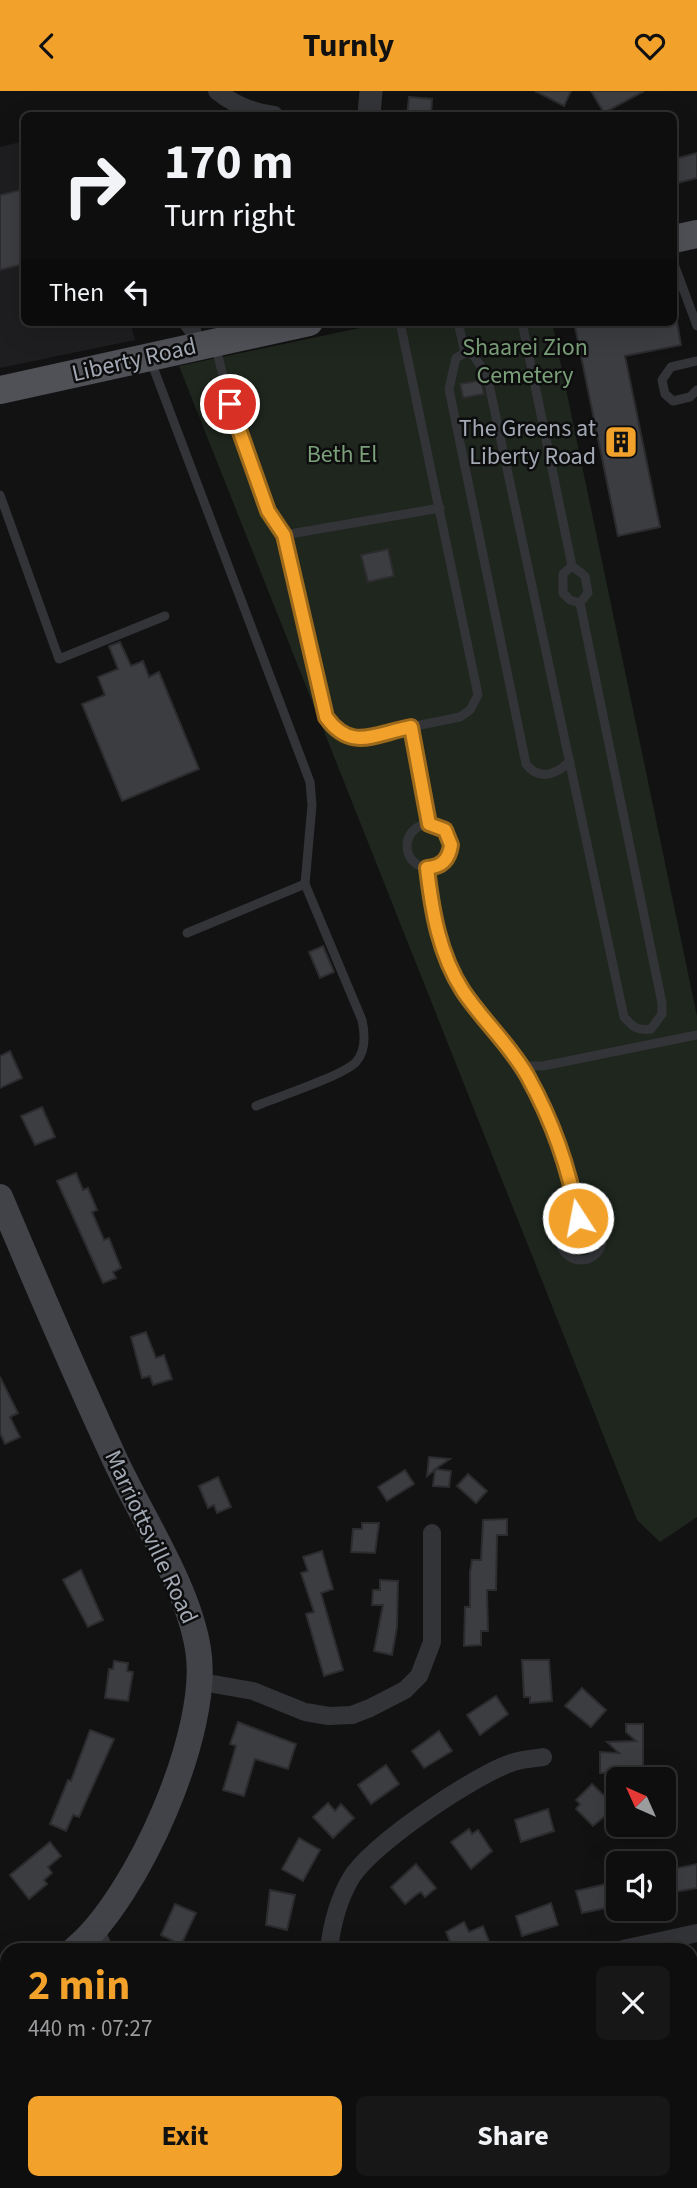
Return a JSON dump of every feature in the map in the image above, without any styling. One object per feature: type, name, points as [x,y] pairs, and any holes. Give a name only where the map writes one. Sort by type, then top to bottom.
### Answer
[{"type":"main road","points":[[677,238],[697,234]]},
{"type":"main road","name":"Liberty Road","points":[[0,390],[149,357],[203,336],[272,326]]},
{"type":"main road","name":"Marriottsville Road","points":[[0,1197],[78,1378],[188,1614],[198,1646],[202,1682],[186,1749],[152,1837],[100,1940]]},
{"type":"street","points":[[217,91],[233,103],[254,112]]},
{"type":"street","points":[[369,112],[371,91]]},
{"type":"street","points":[[202,1682],[253,1691],[305,1712],[329,1716],[370,1709],[405,1690],[419,1675],[432,1642],[432,1533]]},
{"type":"street","points":[[330,1943],[340,1899],[352,1876],[370,1854],[395,1833],[485,1775],[512,1762],[543,1757]]},
{"type":"street","points":[[651,1943],[697,1933]]},
{"type":"lane","points":[[677,272],[697,326]]},
{"type":"lane","points":[[188,326],[203,336],[268,511],[284,535],[326,717],[341,735],[351,739],[460,717],[470,710],[478,695],[401,326]]},
{"type":"lane","points":[[459,326],[465,353],[480,361],[487,375],[624,1017],[634,1027],[646,1030],[658,1022],[662,1014],[662,1003],[580,603]]},
{"type":"lane","points":[[523,326],[572,566],[585,576],[588,593],[580,603]]},
{"type":"lane","points":[[465,353],[456,358],[449,389],[526,764],[534,774],[540,776],[562,769],[570,761]]},
{"type":"lane","points":[[149,357],[310,782],[312,805],[305,884],[362,1020],[364,1045],[357,1062],[256,1106]]},
{"type":"lane","points":[[697,361],[671,367],[662,380],[665,394],[674,401],[690,397],[697,390]]},
{"type":"lane","points":[[0,495],[59,659],[165,616]]},
{"type":"lane","points":[[284,535],[440,508]]},
{"type":"lane","points":[[572,566],[563,574],[563,593],[570,600],[580,603]]},
{"type":"lane","points":[[411,727],[429,824]]},
{"type":"lane","points":[[429,824],[445,830],[451,845],[447,860],[441,865],[427,868],[413,862],[406,848],[410,833],[429,824]]},
{"type":"lane","points":[[427,868],[436,929],[454,974],[520,1066],[551,1122],[570,1172],[578,1218]]},
{"type":"lane","points":[[187,933],[305,884]]},
{"type":"lane","points":[[646,1030],[648,1044]]},
{"type":"lane","points":[[520,1066],[542,1066],[697,1035]]},
{"type":"lane","points":[[578,1218],[596,1224],[602,1238],[597,1252],[580,1261],[566,1255],[559,1241],[563,1227],[578,1218]]},
{"type":"shaded area","points":[[21,142],[21,326],[131,326],[135,340],[0,368],[0,147]]},
{"type":"green space","name":"Beth El","points":[[369,326],[553,326],[697,1016],[697,1517],[660,1542],[637,1520],[179,366]]},
{"type":"building","points":[[535,91],[571,91],[564,106]]},
{"type":"building","points":[[591,91],[644,91],[606,112]]},
{"type":"building","points":[[409,97],[432,99],[431,112],[407,112]]},
{"type":"building","points":[[697,153],[697,178],[677,183],[677,158]]},
{"type":"building","points":[[21,190],[21,265],[0,270],[0,195]]},
{"type":"building","name":"The Greens at Liberty Road","points":[[677,322],[681,345],[625,356],[660,527],[618,536],[575,326],[677,326]]},
{"type":"building","points":[[481,380],[484,394],[463,398],[460,384]]},
{"type":"building","points":[[388,549],[394,576],[368,582],[361,555]]},
{"type":"building","points":[[120,642],[131,666],[143,661],[149,677],[159,672],[199,769],[122,801],[82,704],[105,695],[98,677],[118,669],[109,646]]},
{"type":"building","points":[[323,946],[334,972],[320,978],[309,952]]},
{"type":"building","points":[[10,1051],[22,1078],[0,1088],[0,1056]]},
{"type":"building","points":[[42,1107],[55,1137],[35,1145],[21,1116]]},
{"type":"building","points":[[76,1173],[83,1190],[88,1188],[97,1210],[92,1212],[104,1240],[109,1238],[121,1268],[113,1272],[116,1278],[103,1283],[57,1181]]},
{"type":"building","points":[[146,1332],[156,1358],[164,1355],[172,1379],[153,1385],[150,1376],[142,1378],[131,1337]]},
{"type":"building","points":[[0,1377],[18,1413],[10,1417],[20,1437],[5,1444],[0,1433]]},
{"type":"building","points":[[429,1457],[450,1459],[435,1469],[451,1471],[449,1487],[433,1486],[435,1470],[427,1476]]},
{"type":"building","points":[[405,1470],[414,1484],[387,1501],[378,1487]]},
{"type":"building","points":[[468,1474],[487,1491],[476,1503],[457,1486]]},
{"type":"building","points":[[218,1477],[231,1507],[217,1513],[214,1505],[208,1508],[199,1486]]},
{"type":"building","points":[[507,1519],[507,1535],[497,1535],[496,1590],[487,1590],[488,1631],[481,1631],[481,1645],[464,1646],[465,1607],[470,1607],[470,1572],[472,1560],[481,1560],[483,1520]]},
{"type":"building","points":[[362,1523],[379,1523],[375,1553],[351,1552],[353,1529],[362,1529]]},
{"type":"building","points":[[322,1551],[333,1589],[321,1593],[343,1670],[324,1676],[306,1614],[314,1612],[301,1573],[308,1571],[303,1557]]},
{"type":"building","points":[[81,1570],[103,1620],[88,1627],[63,1580]]},
{"type":"building","points":[[380,1580],[398,1581],[397,1627],[392,1655],[374,1651],[383,1605],[372,1605],[373,1590],[380,1590]]},
{"type":"building","points":[[522,1660],[549,1660],[552,1701],[530,1703],[530,1697],[524,1697]]},
{"type":"building","points":[[114,1661],[128,1663],[127,1671],[133,1672],[128,1701],[105,1698],[109,1669],[113,1669]]},
{"type":"building","points":[[582,1688],[606,1710],[591,1727],[565,1706]]},
{"type":"building","points":[[496,1696],[508,1714],[480,1735],[467,1715]]},
{"type":"building","points":[[238,1722],[296,1744],[288,1769],[255,1759],[244,1796],[223,1790],[236,1746],[230,1744]]},
{"type":"building","points":[[626,1724],[643,1724],[643,1767],[606,1767],[606,1773],[600,1773],[600,1752],[619,1753],[607,1742],[636,1741],[626,1732]]},
{"type":"building","points":[[90,1730],[114,1739],[79,1817],[73,1815],[66,1831],[50,1824],[68,1780],[71,1781]]},
{"type":"building","points":[[439,1731],[452,1751],[424,1768],[412,1751]]},
{"type":"building","points":[[386,1765],[399,1784],[371,1804],[358,1785]]},
{"type":"building","points":[[592,1784],[606,1797],[606,1815],[593,1826],[576,1809],[580,1804],[576,1800]]},
{"type":"building","points":[[328,1803],[335,1811],[341,1804],[354,1818],[333,1838],[313,1817]]},
{"type":"building","points":[[548,1809],[554,1831],[521,1842],[515,1820]]},
{"type":"building","points":[[469,1829],[472,1834],[478,1830],[492,1851],[471,1869],[451,1842]]},
{"type":"building","points":[[299,1838],[320,1850],[303,1881],[282,1869]]},
{"type":"building","points":[[50,1842],[61,1856],[48,1867],[52,1873],[44,1880],[47,1884],[29,1899],[10,1875]]},
{"type":"building","points":[[416,1864],[436,1888],[425,1897],[421,1892],[417,1894],[405,1904],[391,1887]]},
{"type":"building","points":[[697,1864],[697,1888],[676,1892],[676,1868]]},
{"type":"building","points":[[606,1884],[606,1908],[582,1913],[576,1891]]},
{"type":"building","points":[[270,1890],[295,1895],[287,1930],[266,1925]]},
{"type":"building","points":[[551,1903],[558,1925],[522,1936],[516,1916]]},
{"type":"building","points":[[175,1904],[196,1913],[182,1943],[161,1935]]},
{"type":"building","points":[[464,1922],[469,1932],[483,1926],[490,1943],[451,1943],[446,1932]]},
{"type":"place","name":"The Greens at Liberty Road","points":[[621,442]]},
{"type":"route","points":[[230,404],[235,425],[268,511],[284,535],[326,717],[341,735],[351,739],[411,727],[429,824],[445,830],[451,845],[447,860],[441,865],[427,868],[436,929],[463,990],[527,1074],[551,1122],[570,1172],[578,1218]]},
{"type":"park label","name":"Shaarei Zion Cemetery","points":[[525,361]]}]
